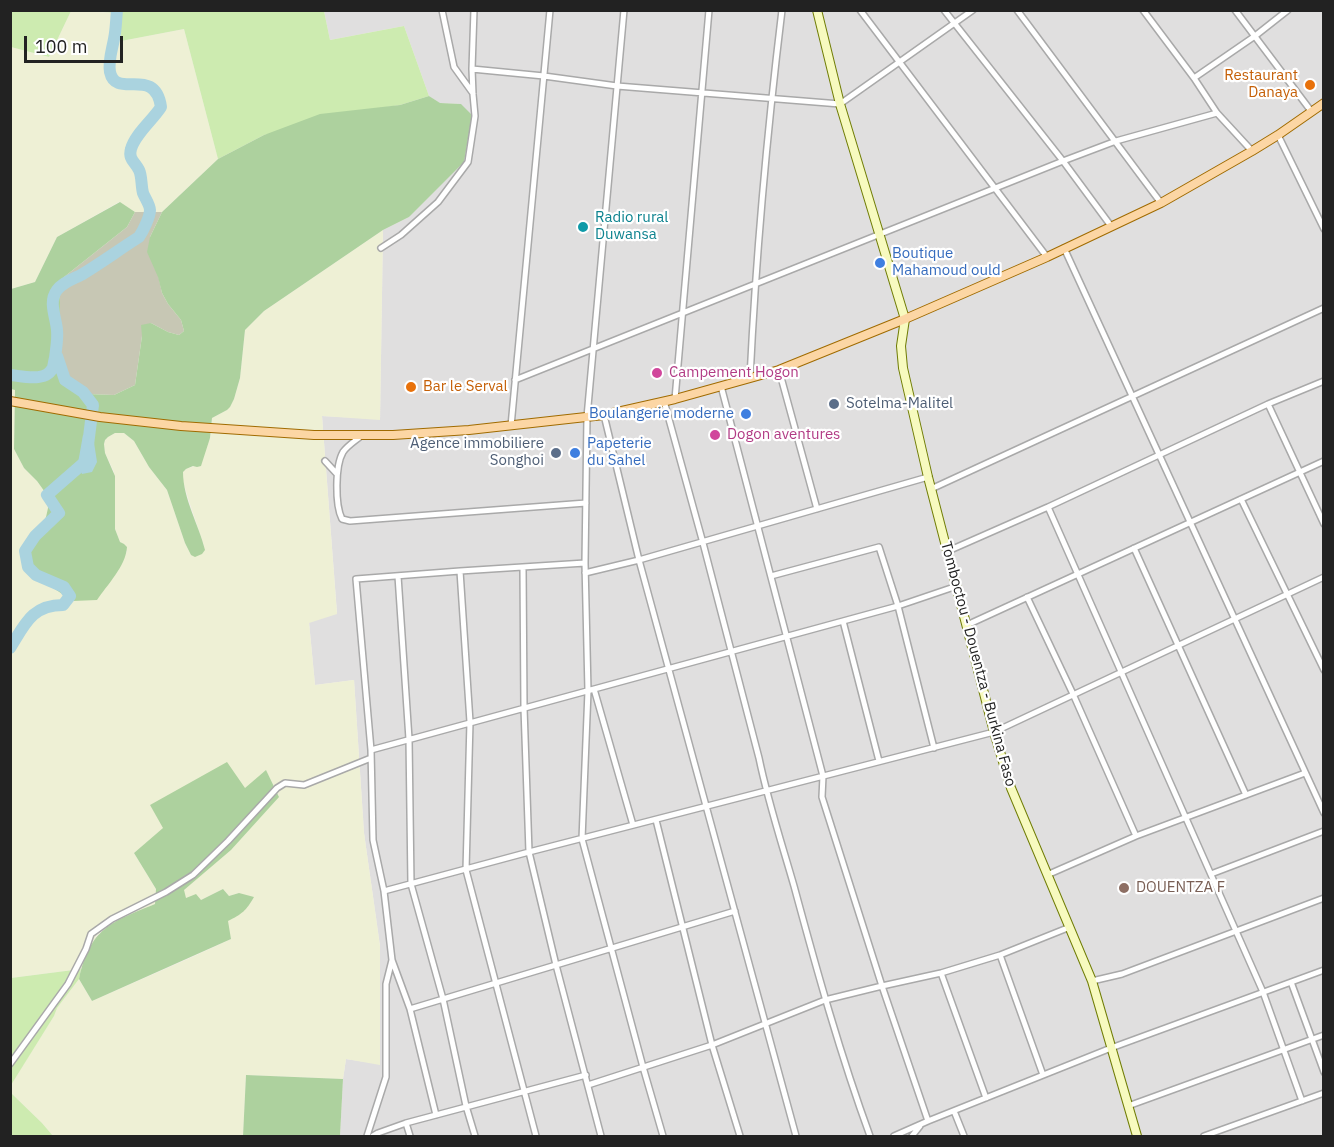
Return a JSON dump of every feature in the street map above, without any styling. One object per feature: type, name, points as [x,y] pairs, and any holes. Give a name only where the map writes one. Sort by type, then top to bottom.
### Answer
[{"type":"main road","points":[[817,10],[840,104],[905,319]]},
{"type":"main road","points":[[10,401],[100,417],[180,426],[281,434],[393,435],[469,430],[604,415],[675,399],[779,370],[905,319],[1047,257],[1161,203],[1278,135],[1323,103]]},
{"type":"main road","name":"Tomboctou - Douentza - Burkina Faso","points":[[905,319],[901,346],[903,368],[928,477],[994,732],[1011,788],[1092,981],[1137,1137]]},
{"type":"street","points":[[442,10],[454,67],[472,94]]},
{"type":"street","points":[[381,248],[401,235],[438,202],[468,162],[475,116],[472,94],[474,10]]},
{"type":"street","points":[[511,426],[550,10]]},
{"type":"street","points":[[624,10],[587,417],[585,573],[591,690],[582,839],[663,1137]]},
{"type":"street","points":[[675,399],[709,10]]},
{"type":"street","points":[[750,378],[754,284],[771,98],[782,10]]},
{"type":"street","points":[[860,10],[1047,257]]},
{"type":"street","points":[[944,10],[1111,226]]},
{"type":"street","points":[[472,69],[618,86],[840,104],[973,10]]},
{"type":"street","points":[[1017,10],[1161,203]]},
{"type":"street","points":[[1143,10],[1217,113],[1252,151]]},
{"type":"street","points":[[1235,10],[1311,111]]},
{"type":"street","points":[[1194,78],[1288,10]]},
{"type":"street","points":[[515,380],[1063,161],[1116,141],[1217,113]]},
{"type":"street","points":[[1278,135],[1323,229]]},
{"type":"street","points":[[1064,248],[1323,813]]},
{"type":"street","points":[[931,489],[1323,308]]},
{"type":"street","points":[[779,370],[817,509]]},
{"type":"street","points":[[948,551],[1323,381]]},
{"type":"street","points":[[721,386],[823,776],[822,797],[928,1121]]},
{"type":"street","points":[[664,401],[703,543],[766,791],[825,1000],[870,1137]]},
{"type":"street","points":[[1268,404],[1323,524]]},
{"type":"street","points":[[604,415],[639,560],[796,1137]]},
{"type":"street","points":[[362,435],[344,450],[340,458],[337,474],[339,512],[342,519],[350,521],[586,503]]},
{"type":"street","points":[[326,461],[337,474]]},
{"type":"street","points":[[967,625],[1323,461]]},
{"type":"street","points":[[585,573],[703,543],[928,477]]},
{"type":"street","points":[[1241,499],[1323,669]]},
{"type":"street","points":[[1048,507],[1263,992],[1302,1101]]},
{"type":"street","points":[[771,576],[879,547],[898,606],[934,748]]},
{"type":"street","points":[[1134,548],[1246,795]]},
{"type":"street","points":[[436,1115],[410,1009],[392,960],[384,891],[373,840],[371,750],[356,579],[585,563]]},
{"type":"street","points":[[523,567],[524,708],[529,852],[601,1137]]},
{"type":"street","points":[[460,571],[470,722],[466,870],[536,1137]]},
{"type":"street","points":[[398,576],[409,739],[411,884],[443,999],[475,1137]]},
{"type":"street","points":[[384,891],[994,732],[1323,576]]},
{"type":"street","points":[[371,750],[898,606],[957,586]]},
{"type":"street","points":[[1027,597],[1137,836]]},
{"type":"street","points":[[843,621],[879,761]]},
{"type":"street","points":[[591,690],[633,825]]},
{"type":"street","points":[[10,1064],[68,984],[91,934],[112,918],[166,892],[192,875],[228,841],[277,788],[285,783],[304,785],[371,758]]},
{"type":"street","points":[[1047,874],[1137,836],[1305,773]]},
{"type":"street","points":[[656,820],[712,1045],[740,1137]]},
{"type":"street","points":[[1210,874],[1323,831]]},
{"type":"street","points":[[1092,981],[1122,974],[1323,898]]},
{"type":"street","points":[[410,1009],[735,911]]},
{"type":"street","points":[[588,1085],[712,1045],[825,1000],[941,973],[1000,955],[1070,927]]},
{"type":"street","points":[[1000,955],[1044,1075]]},
{"type":"street","points":[[367,1137],[386,1077],[386,984],[392,960]]},
{"type":"street","points":[[894,1137],[920,1124],[1111,1048],[1323,970]]},
{"type":"street","points":[[941,973],[986,1098]]},
{"type":"street","points":[[1291,982],[1323,1072]]},
{"type":"street","points":[[1128,1106],[1323,1035]]},
{"type":"street","points":[[373,1137],[406,1123],[586,1076]]},
{"type":"street","points":[[1204,1137],[1323,1094]]},
{"type":"street","points":[[954,1111],[964,1137]]},
{"type":"street","points":[[406,1123],[410,1137]]},
{"type":"street","points":[[912,1137],[920,1124]]},
{"type":"shaded area","points":[[71,11],[121,13],[121,41],[184,29],[218,159],[162,212],[135,212],[119,202],[57,237],[35,282],[11,289],[11,47],[49,57]]},
{"type":"shaded area","points":[[324,11],[1323,11],[1323,1136],[340,1136],[346,1059],[380,1064],[380,946],[364,833],[354,680],[315,685],[309,622],[337,613],[322,416],[380,419],[383,230],[409,217],[461,104],[439,103],[429,96],[404,26],[330,40]]},
{"type":"shaded area","points":[[135,212],[162,212],[150,237],[162,293],[181,320],[184,331],[179,335],[151,323],[142,336],[135,385],[114,395],[87,394],[59,376],[59,281],[127,227]]},
{"type":"shaded area","points":[[383,230],[380,420],[322,416],[337,614],[309,623],[315,685],[354,680],[364,833],[380,946],[380,1065],[346,1059],[343,1079],[246,1075],[243,1136],[53,1136],[11,1093],[10,1085],[57,1008],[79,979],[92,1001],[231,939],[227,921],[239,893],[229,896],[223,889],[201,900],[186,898],[183,890],[231,850],[279,796],[266,771],[245,789],[150,805],[164,828],[134,853],[156,889],[155,904],[117,920],[97,935],[81,969],[11,978],[11,389],[15,390],[14,449],[24,468],[47,495],[48,508],[46,517],[29,551],[24,569],[73,601],[119,567],[127,551],[120,542],[115,529],[114,472],[105,453],[104,444],[108,437],[115,433],[124,433],[134,441],[149,467],[167,490],[191,555],[204,546],[183,481],[183,472],[194,466],[210,438],[212,418],[227,410],[234,399],[240,378],[245,330],[264,311]]},
{"type":"green space","points":[[11,10],[71,11],[49,57],[11,47]]},
{"type":"green space","points":[[84,11],[324,11],[330,40],[404,26],[429,96],[400,105],[264,135],[218,159],[184,29],[121,41],[121,13]]},
{"type":"green space","points":[[429,96],[440,103],[461,104],[472,115],[464,162],[409,217],[383,230],[264,311],[245,330],[240,378],[234,399],[227,410],[212,418],[210,438],[201,466],[193,466],[183,472],[188,502],[205,550],[202,554],[195,557],[191,555],[167,490],[149,467],[134,441],[124,433],[115,433],[105,440],[104,444],[105,453],[115,476],[115,529],[120,542],[127,547],[123,561],[115,575],[97,600],[73,601],[24,569],[29,551],[46,517],[48,508],[47,495],[24,468],[14,449],[15,390],[11,389],[11,289],[35,282],[57,237],[120,202],[135,212],[127,227],[59,281],[59,376],[87,394],[114,395],[135,385],[142,336],[141,325],[151,323],[179,335],[184,331],[181,320],[162,293],[147,252],[150,237],[162,212],[218,159],[264,135],[320,114],[400,105]]},
{"type":"green space","points":[[227,762],[245,788],[266,770],[279,797],[231,850],[184,890],[186,898],[196,894],[201,900],[223,889],[229,896],[239,893],[254,897],[243,912],[228,921],[231,939],[92,1001],[79,979],[89,948],[105,929],[115,922],[155,904],[156,889],[134,853],[163,828],[150,805]]},
{"type":"green space","points":[[81,969],[79,979],[57,1008],[11,1085],[11,978]]},
{"type":"green space","points":[[246,1075],[343,1079],[340,1136],[243,1136]]},
{"type":"green space","points":[[11,1093],[42,1123],[53,1136],[11,1136]]},
{"type":"water","points":[[83,435],[93,436],[97,462],[92,472],[82,474],[78,463]]},
{"type":"waterway","points":[[10,375],[40,377],[50,372],[54,365],[57,340],[53,305],[57,290],[139,237],[150,213],[143,193],[140,172],[130,152],[136,138],[161,107],[157,95],[151,88],[144,85],[120,83],[114,80],[110,72],[117,10]]},
{"type":"waterway","points":[[10,648],[30,618],[44,608],[63,605],[70,596],[64,587],[36,575],[28,567],[25,551],[35,536],[59,513],[47,495],[86,461],[93,405],[83,392],[65,380],[57,356]]},
{"type":"place","name":"Restaurant Danaya","points":[[1310,85]]},
{"type":"place","name":"Radio rural Duwansa","points":[[583,227]]},
{"type":"place","name":"Boutique Mahamoud ould","points":[[880,263]]},
{"type":"place","name":"Campement Hogon","points":[[657,373]]},
{"type":"place","name":"Bar le Serval","points":[[411,387]]},
{"type":"place","name":"Sotelma-Malitel","points":[[834,404]]},
{"type":"place","name":"Boulangerie moderne","points":[[746,414]]},
{"type":"place","name":"Dogon aventures","points":[[715,435]]},
{"type":"place","name":"Agence immobiliere Songhoi","points":[[556,453]]},
{"type":"place","name":"Papeterie du Sahel","points":[[575,453]]},
{"type":"place","name":"DOUENTZA F","points":[[1124,888]]}]
